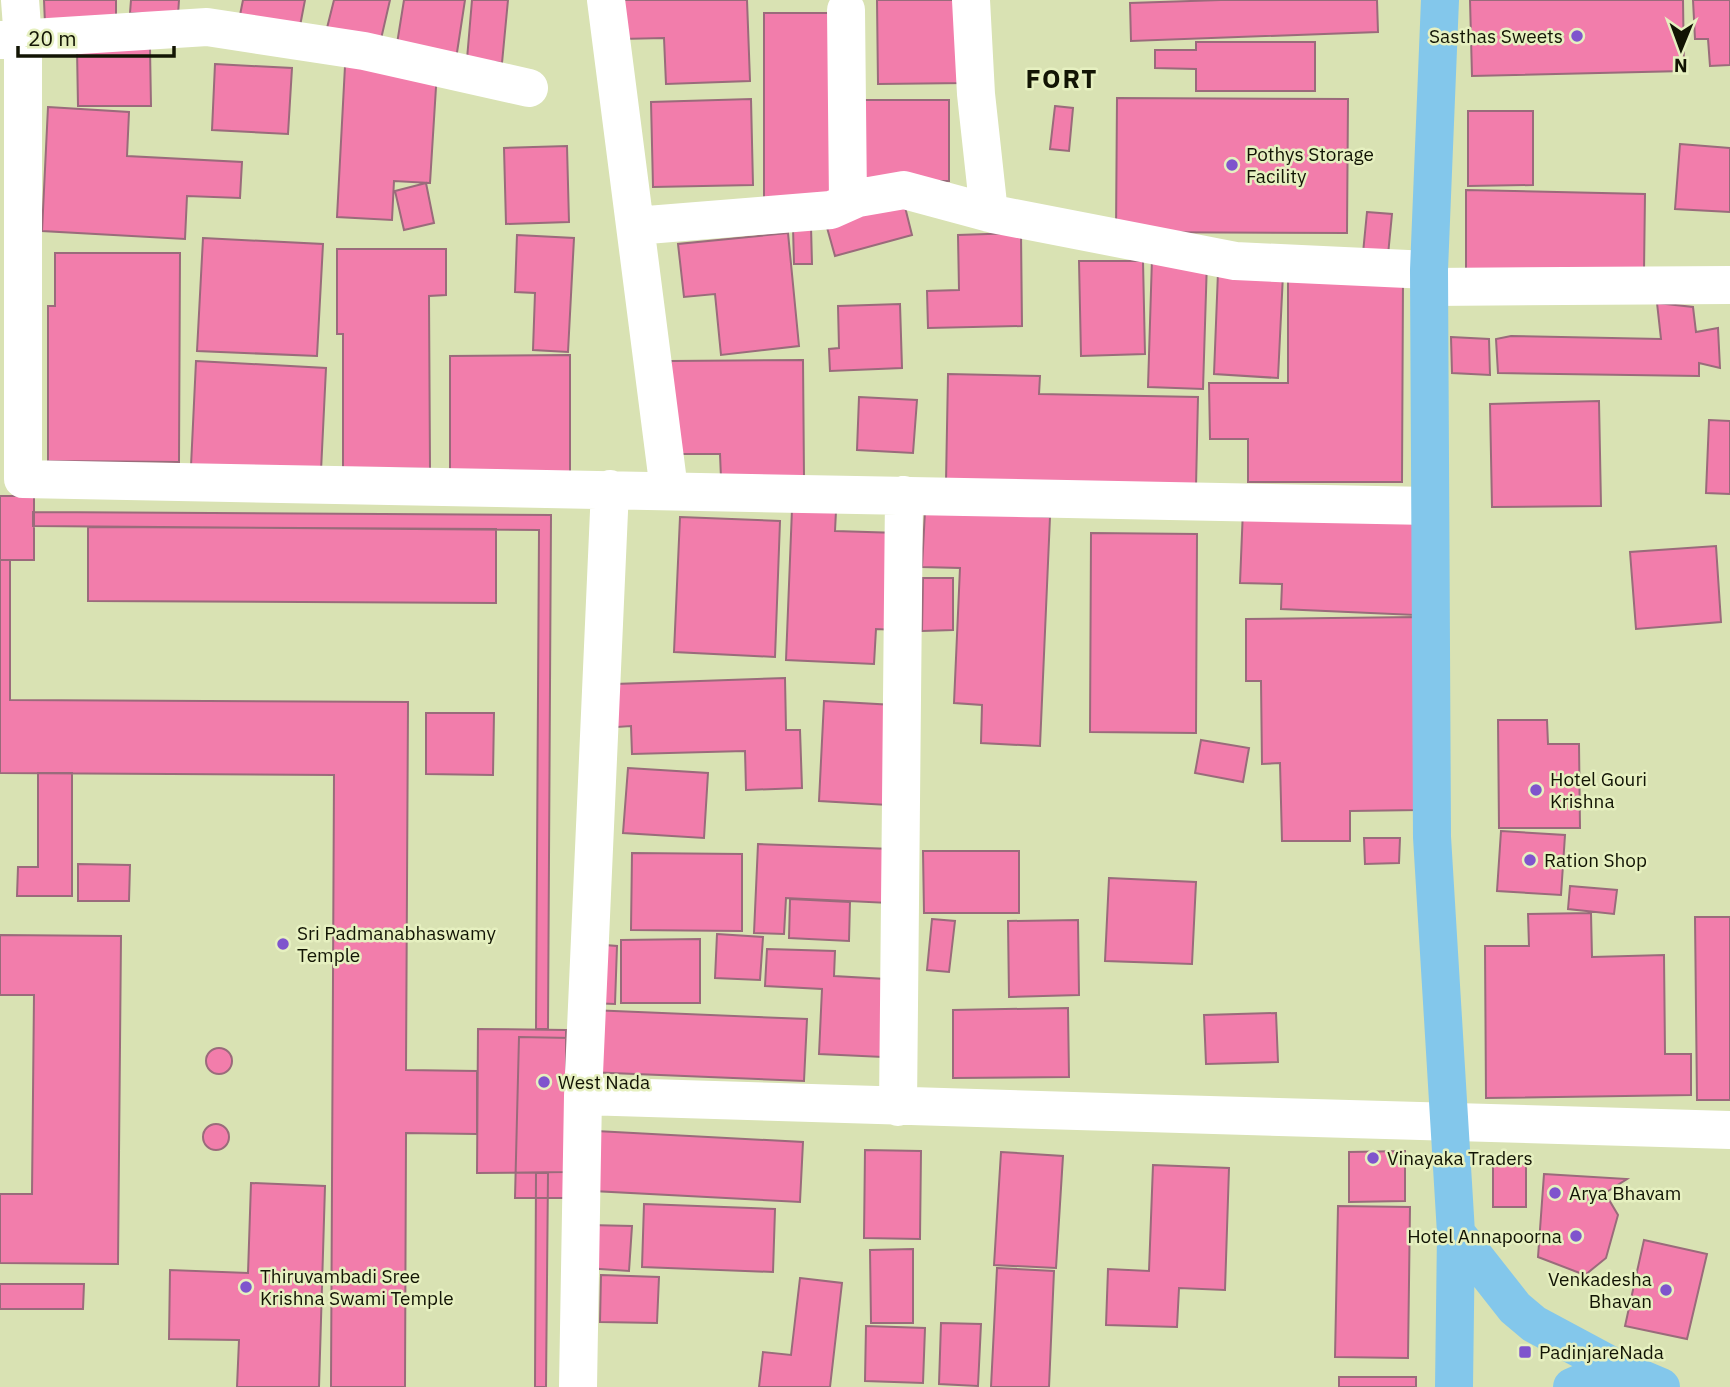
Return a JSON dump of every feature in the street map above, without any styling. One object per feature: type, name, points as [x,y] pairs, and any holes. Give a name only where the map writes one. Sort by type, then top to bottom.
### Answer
[{"type":"main road","points":[[1440,0],[1429,278],[1432,837],[1456,1233],[1454,1387]]},
{"type":"main road","points":[[1456,1233],[1515,1308],[1534,1324],[1616,1368],[1661,1387]]},
{"type":"main road","points":[[1572,1387],[1616,1368]]},
{"type":"street","points":[[20,0],[11,40],[23,271],[23,479],[1430,506]]},
{"type":"street","points":[[606,0],[669,491]]},
{"type":"street","points":[[971,0],[976,94],[989,213]]},
{"type":"street","points":[[846,10],[848,202]]},
{"type":"street","points":[[11,40],[207,27],[364,51],[530,88]]},
{"type":"street","points":[[635,226],[831,210],[858,198],[904,190],[989,213],[1235,261],[1429,278],[1730,285]]},
{"type":"street","points":[[578,1387],[583,1096],[610,489]]},
{"type":"street","points":[[898,1107],[904,495]]},
{"type":"street","points":[[583,1096],[1730,1130]]},
{"type":"building","points":[[44,0],[116,0],[116,22],[45,24]]},
{"type":"building","points":[[131,0],[179,0],[178,15],[130,13]]},
{"type":"building","points":[[243,0],[305,0],[300,26],[240,15]]},
{"type":"building","points":[[334,0],[390,0],[378,52],[324,40]]},
{"type":"building","points":[[404,0],[465,0],[456,59],[396,50]]},
{"type":"building","points":[[472,0],[508,0],[502,63],[467,59]]},
{"type":"building","points":[[619,0],[747,0],[750,81],[666,84],[664,38],[621,39]]},
{"type":"building","points":[[877,0],[964,0],[966,83],[878,84]]},
{"type":"building","points":[[1377,0],[1378,32],[1131,41],[1130,3]]},
{"type":"building","name":"Sasthas Sweets","points":[[1470,0],[1683,0],[1684,71],[1472,76]]},
{"type":"building","points":[[1693,0],[1730,0],[1730,65],[1710,66],[1708,39],[1695,39]]},
{"type":"building","points":[[764,13],[834,13],[833,204],[764,204]]},
{"type":"building","points":[[1196,42],[1315,42],[1315,91],[1196,91],[1196,69],[1155,68],[1155,50],[1196,50]]},
{"type":"building","points":[[150,48],[151,106],[78,106],[77,49]]},
{"type":"building","points":[[215,64],[292,68],[288,134],[212,130]]},
{"type":"building","points":[[345,66],[437,71],[430,183],[394,181],[392,220],[337,217]]},
{"type":"building","name":"Pothys Storage Facility","points":[[1117,98],[1348,99],[1347,233],[1116,232]]},
{"type":"building","points":[[751,99],[753,185],[653,187],[651,102]]},
{"type":"building","points":[[861,100],[949,100],[949,181],[861,181]]},
{"type":"building","points":[[1055,106],[1073,108],[1069,151],[1050,149]]},
{"type":"building","points":[[48,107],[129,112],[127,156],[242,162],[240,198],[187,196],[185,239],[42,231]]},
{"type":"building","points":[[1468,111],[1533,111],[1533,185],[1468,186]]},
{"type":"building","points":[[1680,144],[1730,148],[1730,212],[1675,209]]},
{"type":"building","points":[[567,146],[569,222],[506,224],[504,148]]},
{"type":"building","points":[[426,183],[434,223],[404,230],[395,191]]},
{"type":"building","points":[[1466,190],[1645,194],[1644,271],[1466,269]]},
{"type":"building","points":[[902,195],[912,235],[835,256],[824,217]]},
{"type":"building","points":[[1367,212],[1392,214],[1388,255],[1363,253]]},
{"type":"building","points":[[811,226],[812,264],[794,264],[793,227]]},
{"type":"building","points":[[788,233],[799,346],[721,355],[715,294],[684,297],[678,244]]},
{"type":"building","points":[[1021,233],[1022,326],[928,328],[927,291],[959,290],[958,235]]},
{"type":"building","points":[[517,235],[574,238],[568,352],[533,350],[535,293],[515,292]]},
{"type":"building","points":[[203,238],[323,244],[317,356],[197,351]]},
{"type":"building","points":[[337,249],[446,249],[446,295],[429,296],[430,469],[343,468],[343,334],[337,334]]},
{"type":"building","points":[[55,253],[180,253],[179,462],[48,461],[48,306],[55,306]]},
{"type":"building","points":[[1152,258],[1207,260],[1203,389],[1148,387]]},
{"type":"building","points":[[1079,261],[1143,261],[1145,354],[1081,356]]},
{"type":"building","points":[[1218,272],[1283,274],[1278,378],[1214,374]]},
{"type":"building","points":[[1288,275],[1403,280],[1402,482],[1248,482],[1248,439],[1210,439],[1209,383],[1288,383]]},
{"type":"building","points":[[1657,303],[1693,307],[1696,332],[1718,328],[1720,368],[1699,363],[1699,376],[1498,373],[1496,339],[1511,336],[1661,339]]},
{"type":"building","points":[[900,304],[902,368],[830,371],[829,349],[839,348],[838,306]]},
{"type":"building","points":[[1451,337],[1489,339],[1490,375],[1452,373]]},
{"type":"building","points":[[570,355],[570,472],[450,473],[450,356]]},
{"type":"building","points":[[803,360],[804,477],[721,478],[720,454],[672,454],[671,361]]},
{"type":"building","points":[[196,361],[326,368],[321,471],[191,466]]},
{"type":"building","points":[[948,374],[1040,376],[1039,394],[1198,397],[1196,487],[946,482]]},
{"type":"building","points":[[859,397],[917,400],[913,453],[857,450]]},
{"type":"building","points":[[1599,401],[1601,506],[1492,507],[1490,404]]},
{"type":"building","points":[[1709,420],[1730,421],[1730,494],[1706,493]]},
{"type":"building","points":[[0,496],[34,496],[34,560],[0,560]]},
{"type":"building","points":[[792,509],[836,511],[835,531],[899,533],[896,630],[876,629],[874,664],[786,660]]},
{"type":"building","points":[[1243,509],[1419,517],[1415,615],[1281,609],[1282,584],[1240,583]]},
{"type":"building","points":[[925,511],[1050,517],[1040,746],[981,743],[982,705],[954,703],[960,568],[922,567]]},
{"type":"building","points":[[33,512],[551,515],[548,1029],[536,1029],[539,530],[33,526]]},
{"type":"building","points":[[680,517],[780,521],[775,657],[674,652]]},
{"type":"building","points":[[88,527],[496,529],[496,603],[88,601]]},
{"type":"building","points":[[1091,533],[1197,534],[1196,733],[1090,732]]},
{"type":"building","points":[[1716,546],[1721,622],[1636,629],[1630,552]]},
{"type":"building","points":[[0,560],[10,560],[10,700],[408,702],[406,1070],[477,1071],[477,1134],[406,1133],[405,1387],[331,1387],[334,775],[0,773]]},
{"type":"building","points":[[923,578],[953,578],[953,630],[922,631]]},
{"type":"building","points":[[1416,617],[1419,810],[1350,811],[1350,841],[1282,841],[1280,763],[1262,764],[1261,681],[1246,681],[1246,619]]},
{"type":"building","points":[[785,678],[786,730],[800,730],[802,788],[746,790],[745,751],[632,754],[631,726],[617,727],[615,684]]},
{"type":"building","points":[[824,701],[894,705],[888,805],[819,801]]},
{"type":"building","points":[[426,713],[494,713],[493,775],[426,774]]},
{"type":"building","points":[[1498,720],[1547,720],[1548,744],[1579,744],[1580,828],[1499,828]]},
{"type":"building","points":[[1201,740],[1249,748],[1243,782],[1195,773]]},
{"type":"building","points":[[628,768],[708,773],[704,838],[623,833]]},
{"type":"building","points":[[38,773],[72,773],[72,896],[17,896],[18,867],[38,867]]},
{"type":"building","points":[[1501,831],[1565,835],[1561,895],[1497,891]]},
{"type":"building","points":[[1364,838],[1400,838],[1399,863],[1365,864]]},
{"type":"building","points":[[758,844],[892,849],[889,903],[786,898],[784,934],[754,933]]},
{"type":"building","points":[[923,851],[1019,851],[1019,913],[924,913]]},
{"type":"building","points":[[632,853],[742,854],[742,931],[631,930]]},
{"type":"building","points":[[78,864],[130,865],[129,901],[78,901]]},
{"type":"building","points":[[1109,878],[1196,882],[1192,964],[1105,961]]},
{"type":"building","points":[[1570,886],[1617,890],[1614,914],[1568,909]]},
{"type":"building","points":[[790,899],[850,902],[849,941],[789,938]]},
{"type":"building","points":[[1591,913],[1592,957],[1664,955],[1665,1054],[1691,1054],[1691,1095],[1486,1098],[1485,946],[1529,946],[1528,914]]},
{"type":"building","points":[[1695,917],[1730,917],[1730,1100],[1697,1100]]},
{"type":"building","points":[[932,919],[955,921],[949,972],[927,970]]},
{"type":"building","points":[[1078,920],[1079,995],[1009,997],[1008,921]]},
{"type":"building","points":[[717,934],[763,937],[760,980],[715,978]]},
{"type":"building","points":[[0,935],[121,936],[118,1264],[0,1263],[0,1194],[32,1194],[34,995],[0,995]]},
{"type":"building","points":[[700,939],[700,1003],[621,1003],[621,940]]},
{"type":"building","points":[[592,944],[617,946],[615,1004],[590,1003]]},
{"type":"building","points":[[767,949],[835,951],[834,976],[886,979],[883,1057],[819,1054],[822,989],[765,986]]},
{"type":"building","points":[[1068,1008],[1069,1077],[953,1078],[953,1010]]},
{"type":"building","points":[[590,1010],[807,1019],[804,1081],[587,1072]]},
{"type":"building","points":[[1276,1013],[1278,1062],[1206,1064],[1204,1015]]},
{"type":"building","points":[[478,1029],[566,1030],[566,1172],[477,1173]]},
{"type":"building","name":"West Nada","points":[[519,1037],[571,1038],[570,1198],[515,1198]]},
{"type":"building","points":[[219,1048],[228,1052],[232,1061],[228,1070],[219,1074],[210,1070],[206,1061],[210,1052]]},
{"type":"building","points":[[216,1124],[225,1128],[229,1137],[225,1146],[216,1150],[207,1146],[203,1137],[207,1128]]},
{"type":"building","points":[[596,1131],[803,1142],[800,1202],[593,1191]]},
{"type":"building","points":[[865,1150],[921,1151],[920,1239],[864,1238]]},
{"type":"building","points":[[1405,1151],[1405,1201],[1349,1202],[1349,1152]]},
{"type":"building","points":[[1001,1152],[1063,1156],[1056,1268],[994,1265]]},
{"type":"building","points":[[1526,1163],[1526,1207],[1493,1207],[1493,1164]]},
{"type":"building","points":[[1153,1165],[1229,1168],[1225,1290],[1179,1288],[1177,1327],[1106,1325],[1108,1269],[1149,1271]]},
{"type":"building","points":[[536,1173],[548,1173],[546,1387],[535,1387]]},
{"type":"building","name":"Hotel Annapoorna","points":[[1544,1174],[1627,1179],[1605,1193],[1618,1215],[1606,1258],[1585,1275],[1538,1257]]},
{"type":"building","name":"Thiruvambadi Sree Krishna Swami Temple","points":[[251,1183],[325,1186],[319,1387],[237,1387],[239,1340],[169,1339],[170,1270],[248,1273]]},
{"type":"building","points":[[644,1204],[775,1209],[773,1272],[642,1267]]},
{"type":"building","points":[[1338,1206],[1410,1207],[1408,1358],[1335,1357]]},
{"type":"building","points":[[588,1225],[632,1226],[629,1271],[586,1268]]},
{"type":"building","name":"Venkadesha Bhavan","points":[[1644,1240],[1707,1254],[1687,1339],[1625,1326]]},
{"type":"building","points":[[913,1249],[913,1323],[871,1323],[870,1250]]},
{"type":"building","points":[[997,1268],[1054,1271],[1049,1387],[991,1387]]},
{"type":"building","points":[[601,1275],[659,1277],[657,1323],[600,1322]]},
{"type":"building","points":[[800,1278],[842,1283],[830,1387],[759,1387],[763,1352],[791,1355]]},
{"type":"building","points":[[0,1284],[84,1284],[83,1309],[0,1309]]},
{"type":"building","points":[[941,1323],[981,1324],[978,1386],[939,1384]]},
{"type":"building","points":[[866,1326],[925,1328],[923,1383],[865,1381]]},
{"type":"building","points":[[1339,1377],[1416,1377],[1416,1387],[1339,1387]]},
{"type":"place","name":"Sasthas Sweets","points":[[1577,36]]},
{"type":"place","name":"Pothys Storage Facility","points":[[1232,165]]},
{"type":"place","name":"Hotel Gouri Krishna","points":[[1536,790]]},
{"type":"place","name":"Ration Shop","points":[[1530,860]]},
{"type":"place","name":"Sri Padmanabhaswamy Temple","points":[[283,944]]},
{"type":"place","name":"West Nada","points":[[544,1082]]},
{"type":"place","name":"Vinayaka Traders","points":[[1373,1158]]},
{"type":"place","name":"Arya Bhavam","points":[[1555,1193]]},
{"type":"place","name":"Hotel Annapoorna","points":[[1576,1236]]},
{"type":"place","name":"Thiruvambadi Sree Krishna Swami Temple","points":[[246,1287]]},
{"type":"place","name":"Venkadesha Bhavan","points":[[1666,1290]]},
{"type":"place","name":"PadinjareNada","points":[[1525,1352]]},
{"type":"district","name":"FORT","points":[[1062,78]]}]
